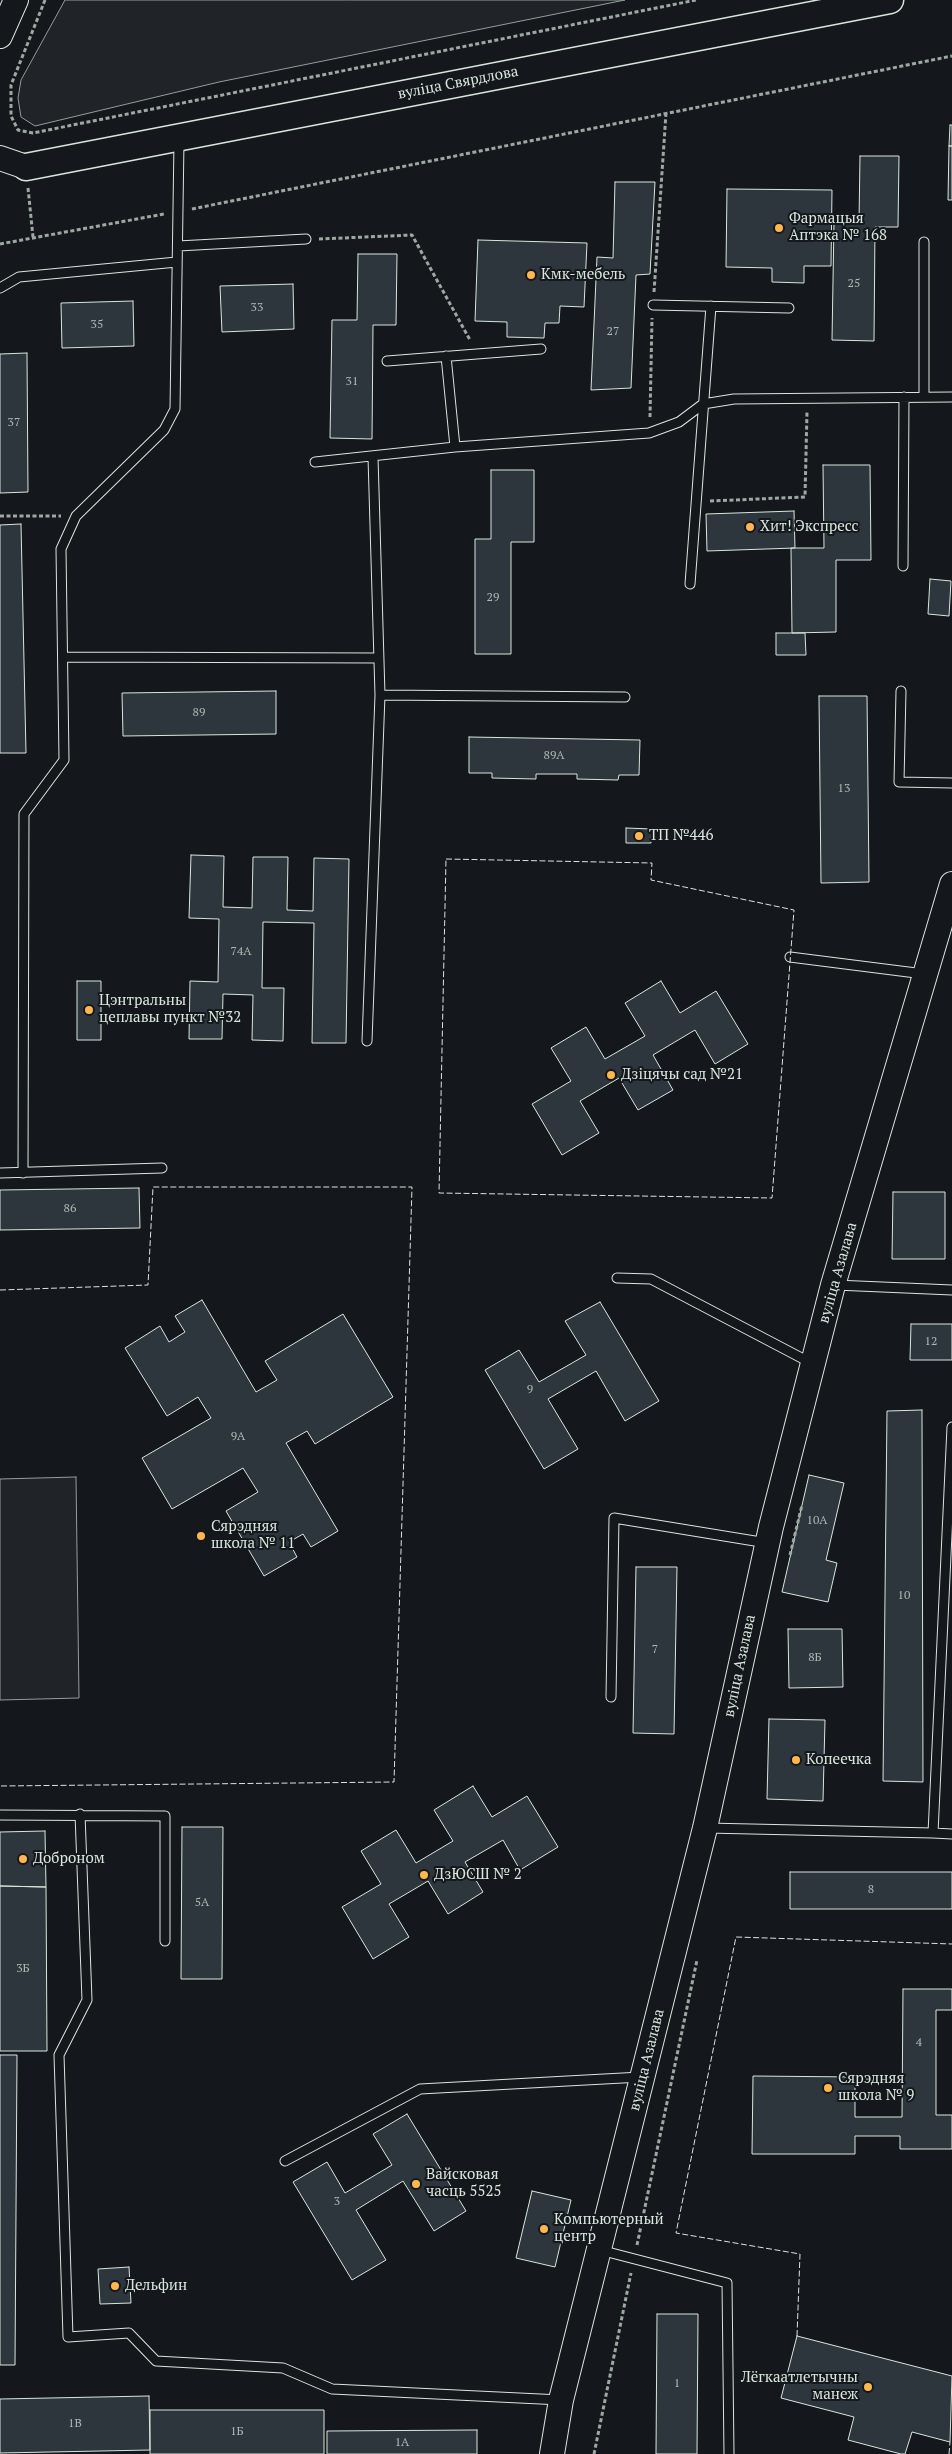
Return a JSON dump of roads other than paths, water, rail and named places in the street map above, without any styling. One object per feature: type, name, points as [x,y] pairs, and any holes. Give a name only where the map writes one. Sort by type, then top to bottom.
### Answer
[{"type":"main road","name":"вуліца Свярдлова","points":[[26,167],[890,0]]},
{"type":"street","points":[[0,35],[16,0]]},
{"type":"street","name":"вуліца Свярдлова","points":[[0,158],[26,167]]},
{"type":"street","name":"вуліца Свярдлова","points":[[0,176],[26,167]]},
{"type":"street","name":"вуліца Азалава","points":[[552,2454],[562,2400],[706,1828],[767,1543],[834,1285],[952,884]]},
{"type":"lane","points":[[23,1173],[24,814],[64,760],[61,549],[76,516],[164,430],[175,409],[179,138]]},
{"type":"lane","points":[[178,246],[306,239]]},
{"type":"lane","points":[[924,242],[924,397]]},
{"type":"lane","points":[[0,288],[19,277],[177,262]]},
{"type":"lane","points":[[653,305],[789,308]]},
{"type":"lane","points":[[690,584],[711,306]]},
{"type":"lane","points":[[387,361],[541,349]]},
{"type":"lane","points":[[446,356],[455,447]]},
{"type":"lane","points":[[903,566],[904,397]]},
{"type":"lane","points":[[315,462],[455,447],[649,433],[678,422],[703,404],[734,399],[952,397]]},
{"type":"lane","points":[[367,1040],[380,695],[373,457]]},
{"type":"lane","points":[[64,656],[379,658]]},
{"type":"lane","points":[[901,691],[898,782],[952,783]]},
{"type":"lane","points":[[380,695],[625,697]]},
{"type":"lane","points":[[790,957],[925,974]]},
{"type":"lane","points":[[0,1173],[162,1168]]},
{"type":"lane","points":[[617,1278],[651,1279],[813,1364]]},
{"type":"lane","points":[[834,1285],[952,1290]]},
{"type":"lane","points":[[933,1833],[952,1428]]},
{"type":"lane","points":[[611,1697],[614,1518],[767,1543]]},
{"type":"lane","points":[[80,1814],[88,2000],[59,2055],[68,2337],[129,2333],[156,2361],[283,2368],[332,2389],[562,2400]]},
{"type":"lane","points":[[0,1815],[165,1816],[165,1942]]},
{"type":"lane","points":[[706,1828],[952,1834]]},
{"type":"lane","points":[[285,2161],[420,2089],[643,2076]]},
{"type":"lane","points":[[600,2250],[727,2283],[729,2454]]},
{"type":"place","name":"Фармацыя Аптэка № 168","points":[[779,228]]},
{"type":"place","name":"Кмк-мебель","points":[[531,275]]},
{"type":"place","name":"Хит! Экспресс","points":[[750,527]]},
{"type":"place","name":"ТП №446","points":[[639,836]]},
{"type":"place","name":"Цэнтральны цеплавы пункт №32","points":[[89,1010]]},
{"type":"place","name":"Дзіцячы сад №21","points":[[611,1075]]},
{"type":"place","name":"Сярэдняя школа № 11","points":[[201,1536]]},
{"type":"place","name":"Копеечка","points":[[796,1760]]},
{"type":"place","name":"Доброном","points":[[23,1859]]},
{"type":"place","name":"ДзЮСШ № 2","points":[[424,1875]]},
{"type":"place","name":"Сярэдняя школа № 9","points":[[828,2088]]},
{"type":"place","name":"Вайсковая часць 5525","points":[[416,2184]]},
{"type":"place","name":"Компьютерный центр","points":[[544,2229]]},
{"type":"place","name":"Дельфин","points":[[115,2286]]},
{"type":"place","name":"Лёгкаатлетычны манеж","points":[[868,2387]]}]
